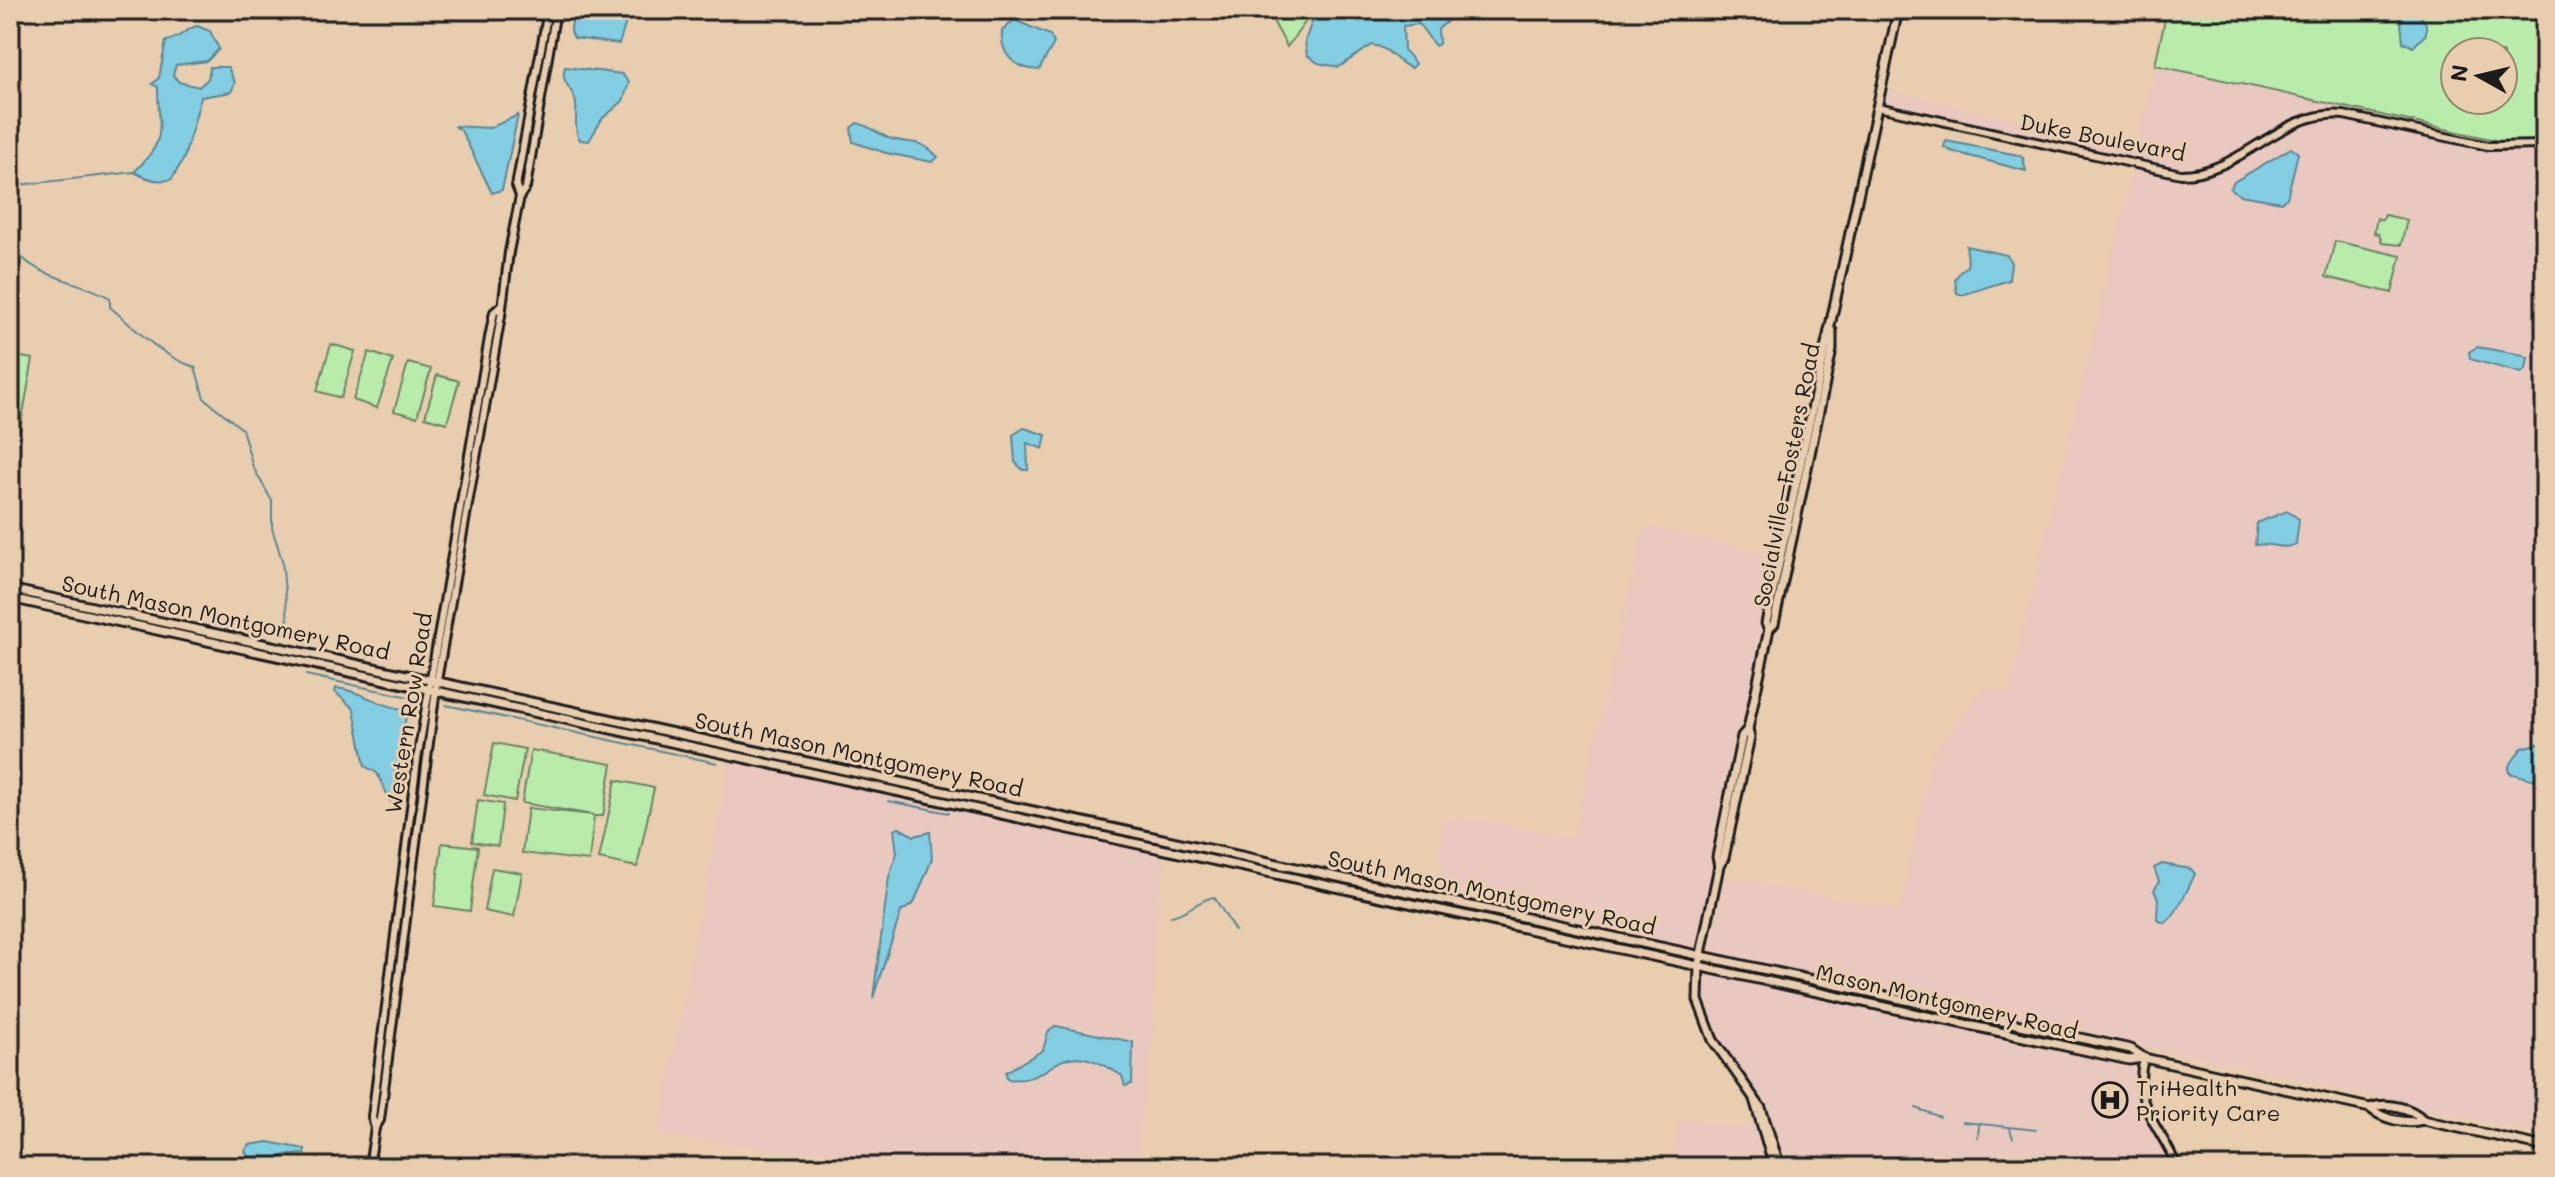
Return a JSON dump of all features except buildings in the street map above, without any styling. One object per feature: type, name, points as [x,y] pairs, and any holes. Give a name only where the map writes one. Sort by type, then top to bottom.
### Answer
[{"type":"main road","name":"Socialville–Fosters Road","points":[[1777,1167],[1761,1108],[1705,1025],[1697,996],[1700,960],[1750,737],[1748,729],[1769,629],[1766,623],[1898,10]]},
{"type":"main road","name":"South Mason Montgomery Road","points":[[10,589],[432,685],[1700,960]]},
{"type":"main road","name":"South Mason Montgomery Road","points":[[10,598],[432,685]]},
{"type":"main road","name":"Mason Montgomery Road","points":[[1700,960],[1775,973],[2131,1049],[2144,1058]]},
{"type":"main road","name":"Mason Montgomery Road","points":[[1700,960],[1743,974],[2129,1060],[2144,1058],[2370,1108],[2378,1115],[2414,1123],[2423,1120],[2545,1147]]},
{"type":"street","name":"Western Row Road","points":[[520,196],[516,186],[548,10]]},
{"type":"street","name":"Western Row Road","points":[[369,1167],[384,1013],[432,685],[501,316],[520,196],[526,187],[556,10]]},
{"type":"street","name":"Duke Boulevard","points":[[1878,107],[2181,174],[2212,169],[2284,127],[2321,114],[2344,115],[2488,146],[2520,148],[2545,145]]},
{"type":"street","points":[[2144,1058],[2141,1086],[2147,1114],[2177,1167]]},
{"type":"shaded area","points":[[2155,65],[2545,151],[2545,1135],[1883,988],[1882,993],[1850,986],[1720,955],[1711,946],[1725,876],[1900,911],[1932,754],[1984,688],[2008,693],[2134,165],[1878,107],[1882,89],[2137,147]]},
{"type":"shaded area","points":[[1644,526],[1780,557],[1699,964],[2129,1060],[2144,1058],[2142,1097],[2177,1167],[1780,1167],[1766,1119],[1713,1040],[1700,1007],[1698,964],[1617,946],[1619,939],[1435,898],[1442,863],[1439,857],[1442,817],[1484,820],[1573,838]]},
{"type":"shaded area","points":[[731,754],[1166,849],[1155,924],[1152,1045],[1135,1167],[845,1167],[846,1159],[658,1135]]},
{"type":"shaded area","points":[[1679,1118],[1739,1128],[1759,1121],[1774,1167],[1672,1167]]},
{"type":"green space","points":[[1275,10],[1314,10],[1287,47],[1272,19]]},
{"type":"green space","points":[[2167,10],[2545,10],[2545,151],[2155,65]]},
{"type":"green space","points":[[2385,215],[2407,220],[2401,245],[2382,243],[2379,234],[2374,233],[2377,218],[2382,220]]},
{"type":"green space","points":[[2335,241],[2401,256],[2392,293],[2326,277]]},
{"type":"green space","points":[[331,344],[355,351],[341,398],[317,391]]},
{"type":"green space","points":[[369,352],[393,360],[377,408],[353,400]]},
{"type":"green space","points":[[10,355],[33,359],[10,484]]},
{"type":"green space","points":[[408,363],[431,369],[417,417],[394,411]]},
{"type":"green space","points":[[437,375],[459,381],[447,423],[425,417]]},
{"type":"green space","points":[[494,743],[525,749],[515,801],[484,795]]},
{"type":"green space","points":[[531,750],[612,764],[603,816],[594,816],[589,861],[522,853],[528,808],[593,815],[522,803]]},
{"type":"green space","points":[[616,780],[654,788],[637,867],[599,859]]},
{"type":"green space","points":[[478,800],[503,804],[498,846],[472,842]]},
{"type":"green space","points":[[442,843],[478,847],[470,911],[434,906]]},
{"type":"green space","points":[[492,868],[522,873],[514,917],[484,911]]},
{"type":"water","points":[[573,10],[625,10],[627,19],[619,44],[574,38],[571,31]]},
{"type":"water","points":[[1316,10],[1438,10],[1450,19],[1438,29],[1439,44],[1435,46],[1419,24],[1403,26],[1404,50],[1415,64],[1411,68],[1372,45],[1339,67],[1318,63],[1307,55],[1305,41]]},
{"type":"water","points":[[2404,10],[2423,10],[2420,15],[2426,24],[2426,34],[2413,47],[2403,42],[2400,13]]},
{"type":"water","points":[[1014,20],[1050,35],[1054,43],[1039,70],[1017,64],[1004,48],[1002,31]]},
{"type":"water","points":[[197,26],[210,31],[219,49],[207,61],[176,65],[173,75],[179,82],[199,87],[208,79],[210,67],[228,67],[235,83],[231,92],[201,97],[184,158],[172,179],[148,178],[134,172],[153,151],[159,134],[158,87],[152,84],[159,78],[166,41]]},
{"type":"water","points":[[565,67],[622,74],[629,83],[623,101],[602,119],[589,141],[580,140],[578,135],[576,104],[565,80]]},
{"type":"water","points":[[518,115],[502,190],[492,193],[461,130],[454,126],[490,128]]},
{"type":"water","points":[[857,123],[888,138],[921,145],[938,157],[932,162],[886,153],[853,142],[851,128]]},
{"type":"water","points":[[1946,141],[2018,155],[2023,158],[2026,171],[1951,151],[1944,147]]},
{"type":"water","points":[[2291,148],[2298,153],[2287,198],[2281,202],[2240,195],[2230,189],[2234,182]]},
{"type":"water","points":[[1966,246],[2007,255],[2011,263],[2009,280],[1962,295],[1957,293],[1955,280],[1967,265]]},
{"type":"water","points":[[2477,347],[2523,355],[2528,358],[2526,369],[2521,373],[2470,359],[2469,352]]},
{"type":"water","points":[[1024,428],[1046,435],[1043,449],[1027,443],[1028,470],[1023,470],[1015,462],[1013,435]]},
{"type":"water","points":[[2287,511],[2299,519],[2296,544],[2286,547],[2255,545],[2257,523]]},
{"type":"water","points":[[336,688],[403,709],[407,715],[398,745],[403,772],[396,799],[391,802],[377,773],[365,766],[354,709],[335,692]]},
{"type":"water","points":[[2545,742],[2545,776],[2539,781],[2509,773],[2509,766],[2522,748]]},
{"type":"water","points":[[899,828],[914,836],[930,832],[932,859],[914,903],[901,912],[873,998],[889,877],[897,853],[894,830]]},
{"type":"water","points":[[2162,864],[2191,869],[2195,874],[2178,908],[2165,923],[2157,920],[2158,898],[2154,891],[2159,881],[2154,868]]},
{"type":"water","points":[[1056,1026],[1133,1042],[1132,1084],[1125,1086],[1122,1076],[1099,1063],[1082,1058],[1069,1058],[1024,1079],[1007,1079],[1006,1072],[1043,1050],[1048,1032]]},
{"type":"water","points":[[268,1142],[305,1149],[305,1154],[285,1155],[268,1167],[254,1165],[245,1151],[249,1145]]},
{"type":"waterway","points":[[10,186],[134,172]]},
{"type":"waterway","points":[[10,243],[31,265],[43,272],[110,298],[110,307],[150,342],[172,357],[195,367],[204,398],[242,429],[253,467],[272,501],[272,528],[282,560],[288,622],[293,634],[306,643]]},
{"type":"waterway","points":[[306,675],[414,698]]},
{"type":"waterway","points":[[446,705],[717,763]]},
{"type":"waterway","points":[[888,801],[949,813]]},
{"type":"waterway","points":[[1171,916],[1214,897],[1235,931]]},
{"type":"waterway","points":[[1916,1108],[1940,1117]]},
{"type":"waterway","points":[[1963,1122],[2036,1130]]},
{"type":"waterway","points":[[1978,1137],[1979,1126]]},
{"type":"waterway","points":[[2010,1129],[2013,1138]]},
{"type":"place","name":"TriHealth Priority Care","points":[[2110,1100]]}]
